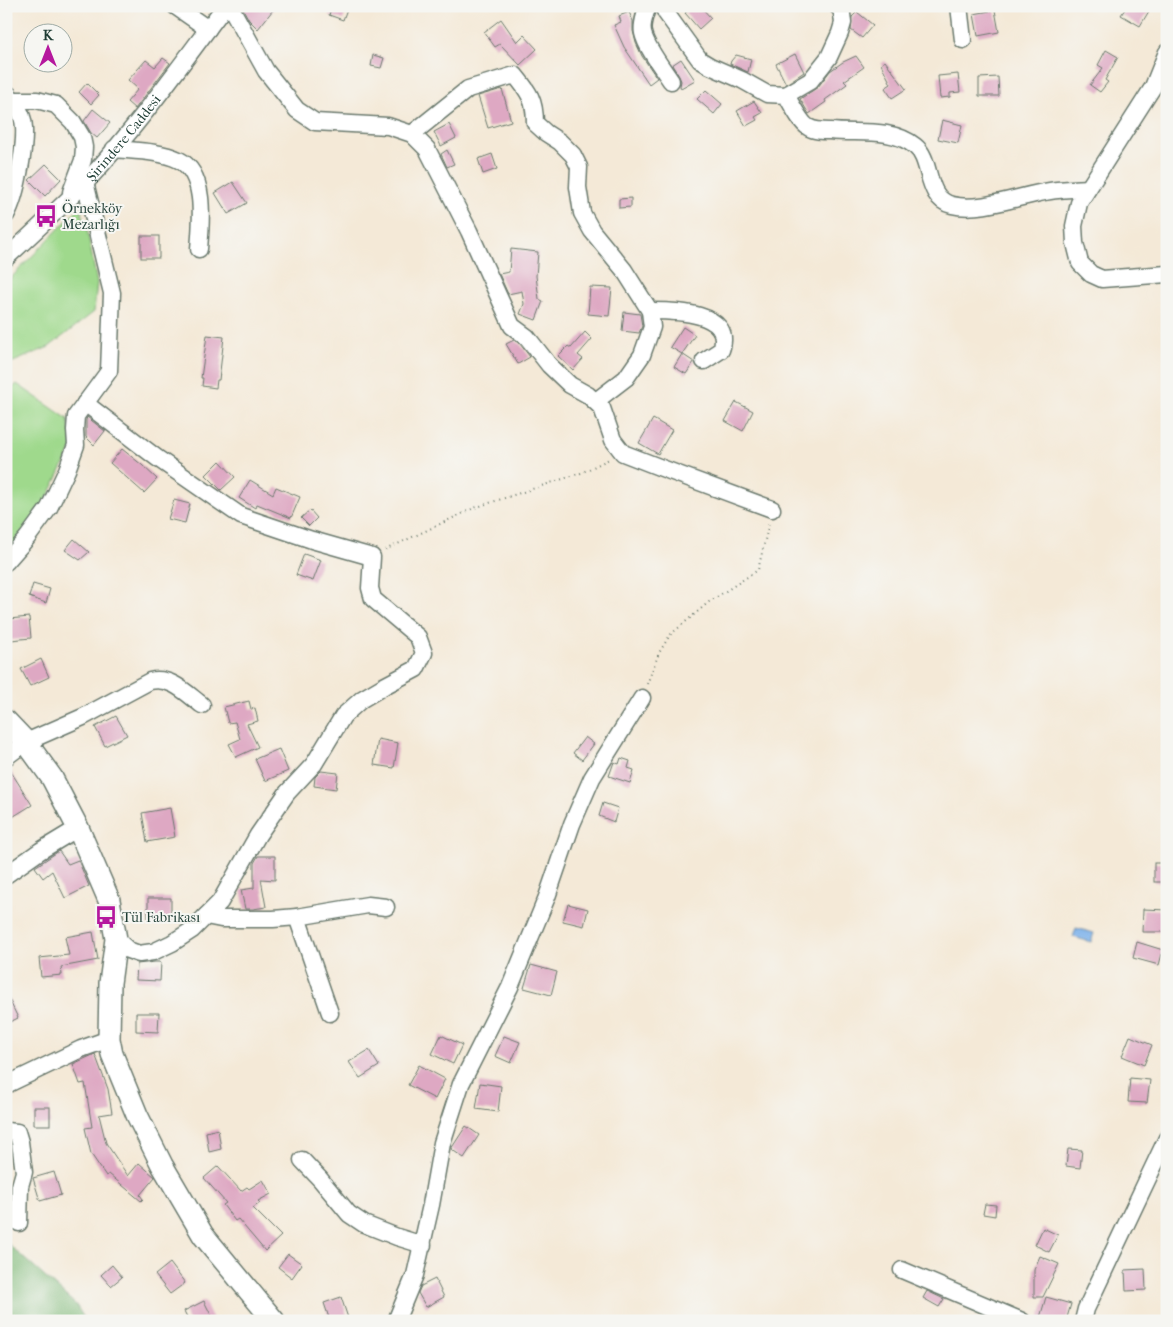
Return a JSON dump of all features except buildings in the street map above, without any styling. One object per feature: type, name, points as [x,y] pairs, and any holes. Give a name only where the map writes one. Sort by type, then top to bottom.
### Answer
[{"type":"main road","points":[[6,721],[26,742],[52,778],[78,828],[109,900],[116,939],[110,983],[109,1039],[112,1054],[137,1115],[166,1172],[203,1235],[274,1321]]},
{"type":"street","points":[[175,6],[208,29]]},
{"type":"street","name":"Şirindere Caddesi","points":[[6,258],[85,182],[114,149],[154,100],[225,6]]},
{"type":"street","points":[[230,6],[266,71],[297,110],[315,122],[388,126],[412,134],[427,149],[469,231],[512,326],[527,337],[549,366],[570,385],[596,401],[602,408],[613,440],[623,453],[772,509]]},
{"type":"street","points":[[648,6],[643,24],[643,34],[653,55],[671,81]]},
{"type":"street","points":[[663,6],[700,60],[767,94],[786,95],[810,81],[828,57],[843,23],[841,9],[838,6]]},
{"type":"street","points":[[959,6],[963,40]]},
{"type":"street","points":[[1167,52],[1153,86],[1079,202],[1074,226],[1075,243],[1080,263],[1091,274],[1102,279],[1167,274]]},
{"type":"street","points":[[412,134],[468,88],[515,75],[528,90],[535,108],[535,123],[573,154],[579,167],[578,187],[582,213],[592,231],[624,270],[650,311],[652,327],[642,355],[626,378],[596,401]]},
{"type":"street","points":[[786,95],[806,126],[816,130],[895,135],[916,147],[922,154],[932,186],[941,199],[951,204],[966,206],[983,205],[1050,191],[1088,188]]},
{"type":"street","points":[[10,96],[56,105],[74,122],[82,137],[84,147],[83,160],[68,198]]},
{"type":"street","points":[[6,215],[10,209],[20,168],[25,134],[22,117],[10,96]]},
{"type":"street","points":[[114,149],[160,154],[180,160],[188,168],[195,178],[200,194],[202,214],[199,249]]},
{"type":"street","points":[[6,562],[49,508],[67,470],[76,445],[76,416],[109,371],[112,293],[85,182]]},
{"type":"street","points":[[650,311],[696,314],[707,318],[717,326],[722,332],[723,337],[721,350],[704,361]]},
{"type":"street","points":[[85,403],[157,458],[240,516],[312,540],[372,557],[370,588],[373,599],[418,637],[424,653],[416,669],[362,700],[343,716],[314,764],[287,793],[258,834],[220,902],[192,930],[154,952],[139,954],[128,950],[116,939]]},
{"type":"street","points":[[6,757],[26,742],[83,716],[144,683],[155,680],[172,683],[202,705]]},
{"type":"street","points":[[396,1321],[416,1275],[442,1143],[461,1084],[510,987],[547,897],[572,824],[592,778],[642,698]]},
{"type":"street","points":[[6,875],[40,851],[78,828]]},
{"type":"street","points":[[206,916],[220,919],[297,918],[368,905],[386,907]]},
{"type":"street","points":[[297,918],[330,1013]]},
{"type":"street","points":[[6,1085],[81,1049],[109,1039]]},
{"type":"street","points":[[6,1131],[18,1132],[20,1142],[24,1172],[20,1186],[19,1223]]},
{"type":"street","points":[[1083,1321],[1086,1309],[1167,1138]]},
{"type":"street","points":[[302,1160],[349,1214],[364,1224],[423,1245]]},
{"type":"street","points":[[902,1270],[1022,1321]]},
{"type":"path","points":[[372,557],[474,508],[581,473],[623,453]]},
{"type":"path","points":[[642,698],[660,653],[670,635],[709,602],[758,570],[772,509]]},
{"type":"green space","points":[[80,207],[87,229],[97,283],[94,312],[49,347],[6,365],[6,283]]},
{"type":"green space","points":[[17,384],[68,419],[73,446],[38,517],[6,555],[6,393]]},
{"type":"green space","points":[[6,1242],[76,1305],[86,1321],[6,1321]]},
{"type":"water","points":[[1076,928],[1094,933],[1091,942],[1073,937]]},
{"type":"place","name":"Örnekköy Mezarlığı","points":[[46,216]]},
{"type":"place","name":"Tül Fabrikası","points":[[106,917]]}]
